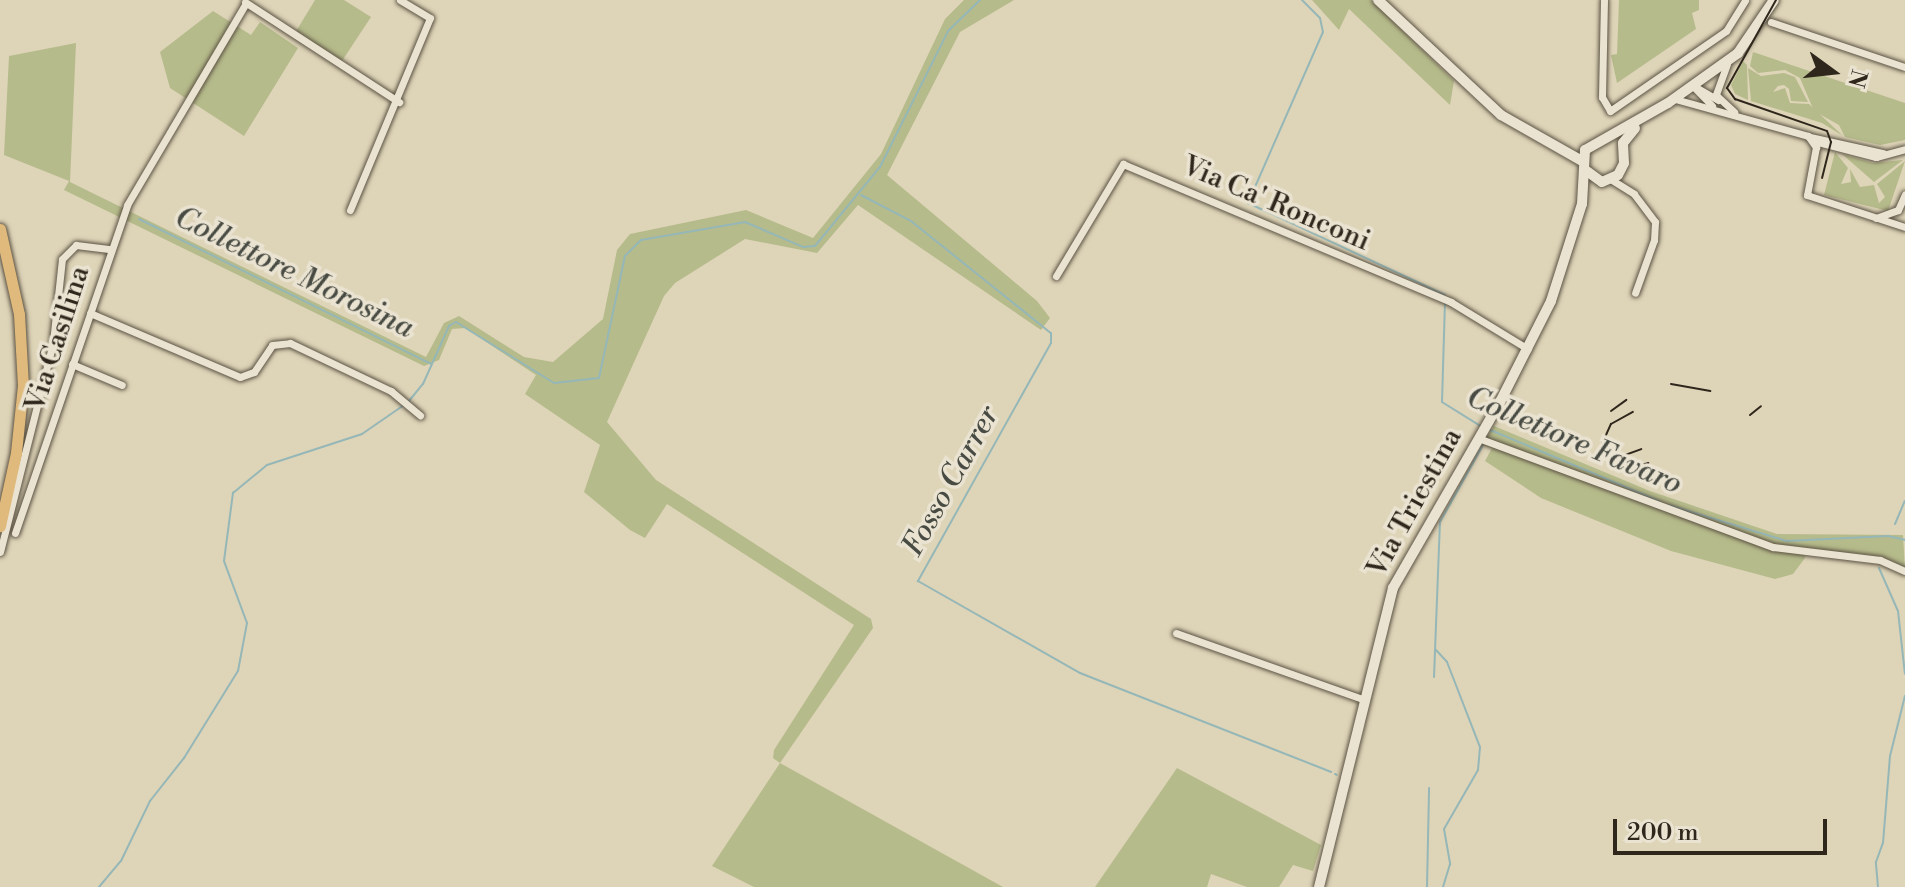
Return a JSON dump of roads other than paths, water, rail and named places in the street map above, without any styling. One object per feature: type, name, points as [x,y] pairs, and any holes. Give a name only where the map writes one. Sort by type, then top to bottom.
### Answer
[{"type":"main road","points":[[0,229],[19,314],[23,385],[16,453],[0,526]]},
{"type":"street","points":[[350,210],[399,102],[430,18],[400,0]]},
{"type":"street","points":[[1378,0],[1501,115],[1607,181],[1634,194]]},
{"type":"street","points":[[1604,0],[1602,97],[1607,110],[1614,111],[1726,31],[1745,0]]},
{"type":"street","points":[[1721,106],[1717,79],[1774,0]]},
{"type":"street","points":[[245,2],[399,102]]},
{"type":"street","name":"Via Casilina","points":[[15,533],[111,249],[143,172],[245,2]]},
{"type":"street","points":[[1771,22],[1905,67]]},
{"type":"street","points":[[1635,293],[1656,229],[1650,211],[1634,194],[1623,169],[1622,150],[1633,129],[1738,53]]},
{"type":"street","points":[[1692,85],[1698,96],[1736,113],[1812,139],[1889,154],[1905,149]]},
{"type":"street","points":[[1552,144],[1589,146],[1606,140],[1671,101],[1721,106]]},
{"type":"street","points":[[1812,139],[1807,195],[1902,226]]},
{"type":"street","points":[[1606,140],[1622,150]]},
{"type":"street","points":[[1583,165],[1589,146]]},
{"type":"street","name":"Via Ca' Ronconi","points":[[1056,276],[1123,164],[1451,302],[1528,349]]},
{"type":"street","name":"Via Triestina","points":[[1319,887],[1397,576],[1528,349],[1563,269],[1582,204],[1583,165]]},
{"type":"street","points":[[1607,181],[1623,169]]},
{"type":"street","name":"Via Triestina","points":[[1582,204],[1607,181]]},
{"type":"street","points":[[1902,226],[1898,210],[1905,194]]},
{"type":"street","points":[[1876,218],[1898,210]]},
{"type":"street","name":"Via Casilina","points":[[0,552],[53,342],[62,259],[73,246],[111,249]]},
{"type":"street","points":[[95,247],[105,267]]},
{"type":"street","points":[[90,313],[240,377],[254,372],[272,345],[290,343],[408,402],[420,415]]},
{"type":"street","points":[[72,364],[122,385]]},
{"type":"street","points":[[1479,437],[1723,532],[1773,547],[1880,560],[1905,571]]},
{"type":"street","points":[[1176,633],[1365,700]]},
{"type":"waterway","points":[[409,401],[423,384],[449,326],[456,322],[554,383],[599,378],[625,256],[641,240],[745,222],[803,247],[815,246],[880,167],[948,31],[980,0]]},
{"type":"waterway","name":"Collettore Favaro","points":[[1302,0],[1320,18],[1323,32],[1248,203],[1445,295]]},
{"type":"waterway","name":"Fosso Carrer","points":[[861,195],[911,221],[1051,333],[1051,343],[918,581],[1080,673],[1331,772]]},
{"type":"waterway","name":"Collettore Morosina","points":[[139,219],[431,364]]},
{"type":"waterway","name":"Collettore Favaro","points":[[1445,301],[1442,402],[1482,427]]},
{"type":"waterway","points":[[99,887],[121,861],[150,801],[184,758],[238,671],[247,623],[224,561],[233,493],[267,465],[362,434],[404,405]]},
{"type":"waterway","name":"Collettore Favaro","points":[[1488,429],[1659,501]]},
{"type":"waterway","points":[[1434,677],[1440,522],[1483,445]]},
{"type":"waterway","points":[[1895,524],[1905,501]]},
{"type":"waterway","name":"Collettore Favaro","points":[[1669,505],[1787,541],[1888,536],[1905,540]]},
{"type":"waterway","points":[[1879,568],[1898,611],[1905,674]]},
{"type":"waterway","points":[[1436,650],[1447,662],[1480,747],[1478,770],[1444,829],[1450,864],[1443,887]]},
{"type":"waterway","points":[[1878,887],[1876,862],[1883,843],[1890,756],[1905,696]]},
{"type":"waterway","points":[[1427,887],[1429,788]]},
{"type":"tram line","points":[[1776,0],[1727,88],[1735,99],[1827,131],[1831,142],[1822,178]]},
{"type":"tram line","points":[[1671,384],[1710,391]]},
{"type":"tram line","points":[[1611,411],[1626,400]]},
{"type":"tram line","points":[[1750,415],[1761,406]]},
{"type":"tram line","points":[[1602,444],[1611,424],[1633,412]]},
{"type":"tram line","points":[[1614,459],[1641,449]]},
{"type":"tram line","points":[[1635,467],[1648,463]]}]
